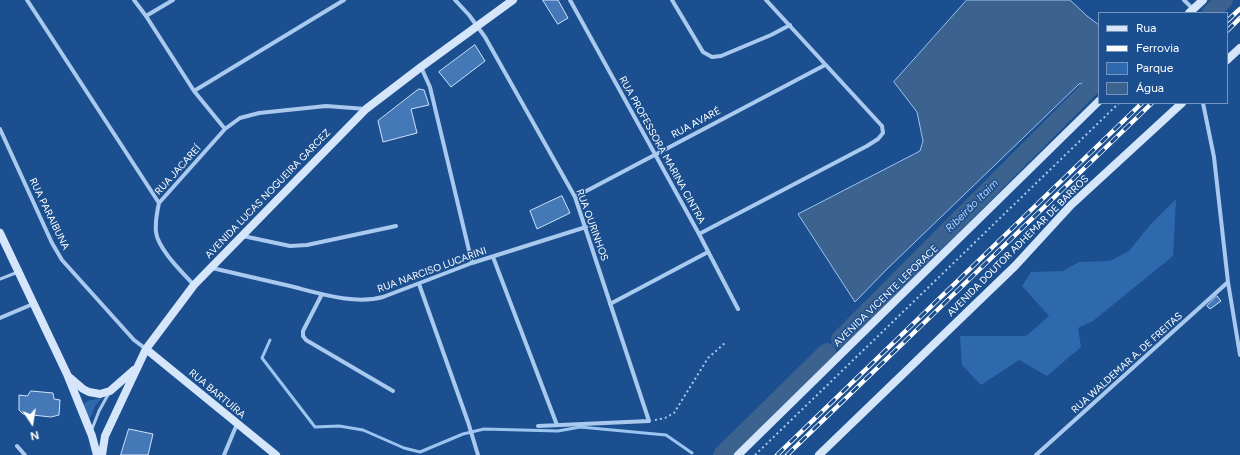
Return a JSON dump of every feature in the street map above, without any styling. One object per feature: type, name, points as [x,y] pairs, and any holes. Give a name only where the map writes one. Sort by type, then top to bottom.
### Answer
[{"type":"main road","name":"AVENIDA LUCAS NOGUEIRA GARCEZ","points":[[102,455],[105,436],[146,349],[194,285],[366,109],[513,0]]},
{"type":"main road","points":[[1191,11],[1203,0]]},
{"type":"main road","points":[[1228,59],[1240,48]]},
{"type":"main road","name":"AVENIDA VICENTE LEPORACE","points":[[738,455],[1098,102]]},
{"type":"main road","name":"AVENIDA DOUTOR ADHEMAR DE BARROS","points":[[819,455],[1015,266],[1071,205],[1181,104]]},
{"type":"main road","points":[[1,235],[67,374],[92,436],[97,455]]},
{"type":"main road","name":"RUA BARTUÍRA","points":[[146,349],[276,455]]},
{"type":"main road","points":[[67,374],[83,389],[100,394],[110,392],[136,368]]},
{"type":"street","name":"RUA JACAREÍ","points":[[27,0],[159,203],[225,129],[240,118],[259,113],[326,106],[366,109]]},
{"type":"street","points":[[134,0],[146,16],[194,91],[225,129]]},
{"type":"street","points":[[146,16],[174,0]]},
{"type":"street","points":[[194,91],[344,0]]},
{"type":"street","name":"RUA OURINHOS","points":[[455,0],[477,26],[575,197],[649,421]]},
{"type":"street","name":"RUA PROFESSORA MARINA CINTRA","points":[[570,0],[655,153],[738,309]]},
{"type":"street","points":[[672,0],[703,52],[712,57],[722,56],[771,35],[790,25]]},
{"type":"street","points":[[699,234],[867,146],[883,133],[882,126],[766,0]]},
{"type":"street","points":[[1184,0],[1191,11]]},
{"type":"street","name":"RUA AVARÉ","points":[[575,197],[655,153],[825,65]]},
{"type":"street","points":[[421,67],[430,87],[472,263]]},
{"type":"street","points":[[1203,104],[1214,157],[1228,282],[1240,355]]},
{"type":"street","name":"RUA PARAIBUNA","points":[[0,129],[52,243],[62,260],[134,340],[146,349]]},
{"type":"street","points":[[159,203],[156,223],[158,240],[194,285]]},
{"type":"street","points":[[243,236],[290,246],[307,245],[396,226]]},
{"type":"street","name":"RUA NARCISO LUCARINI","points":[[211,268],[322,294],[361,300],[372,300],[420,284],[472,263],[586,227]]},
{"type":"street","points":[[610,304],[708,252]]},
{"type":"street","points":[[493,257],[557,425]]},
{"type":"street","name":"RUA WALDEMAR A. DE FREITAS","points":[[1036,455],[1228,282]]},
{"type":"street","points":[[420,284],[478,455]]},
{"type":"street","points":[[322,294],[303,331],[303,336],[306,340],[393,390]]},
{"type":"street","points":[[0,318],[33,304]]},
{"type":"street","points":[[538,426],[649,421]]},
{"type":"street","points":[[224,455],[237,424]]},
{"type":"street","points":[[17,446],[24,455]]},
{"type":"lane","points":[[0,279],[18,272]]},
{"type":"lane","points":[[92,436],[98,411],[110,392]]},
{"type":"path","points":[[755,455],[1118,104]]},
{"type":"path","points":[[649,421],[665,418],[674,413],[708,358],[726,342]]},
{"type":"green space","points":[[1176,199],[1173,256],[1093,321],[1078,328],[1081,347],[1047,376],[1019,360],[981,385],[962,365],[960,336],[1026,336],[1049,316],[1022,286],[1031,272],[1063,271],[1079,262],[1110,261],[1129,251],[1150,225]]},
{"type":"green space","points":[[102,398],[95,406],[89,421],[83,405],[87,401]]},
{"type":"water","points":[[967,0],[1070,0],[1098,24],[1097,81],[1079,84],[886,270],[855,302],[798,214],[920,151],[923,141],[917,112],[894,82]]},
{"type":"building","points":[[543,0],[558,0],[568,18],[558,24]]},
{"type":"building","points":[[475,45],[485,61],[451,87],[439,72]]},
{"type":"building","points":[[419,89],[424,90],[429,105],[411,109],[417,133],[383,142],[378,121]]},
{"type":"building","points":[[562,196],[570,213],[537,229],[530,211]]},
{"type":"building","points":[[1217,296],[1221,301],[1210,309],[1207,306]]},
{"type":"building","points":[[31,391],[53,393],[54,399],[60,400],[59,415],[51,417],[23,414],[19,410],[19,395],[27,396]]},
{"type":"building","points":[[129,429],[153,434],[148,455],[121,455]]},
{"type":"waterway","name":"Ribeirão Itaim","points":[[1212,12],[1224,0]]},
{"type":"waterway","name":"Ribeirão Itaim","points":[[840,339],[1093,85],[1098,72]]},
{"type":"waterway","points":[[270,340],[262,358],[315,427],[339,426],[363,430],[404,448],[420,452],[463,434],[484,429],[558,431],[580,427],[666,435],[692,453]]},
{"type":"waterway","name":"Ribeirão Itaim","points":[[722,455],[827,352]]},
{"type":"railway","points":[[1228,20],[1240,9]]},
{"type":"railway","points":[[1228,30],[1240,18]]},
{"type":"railway","points":[[777,455],[1141,104]]},
{"type":"railway","points":[[787,455],[1151,104]]}]
